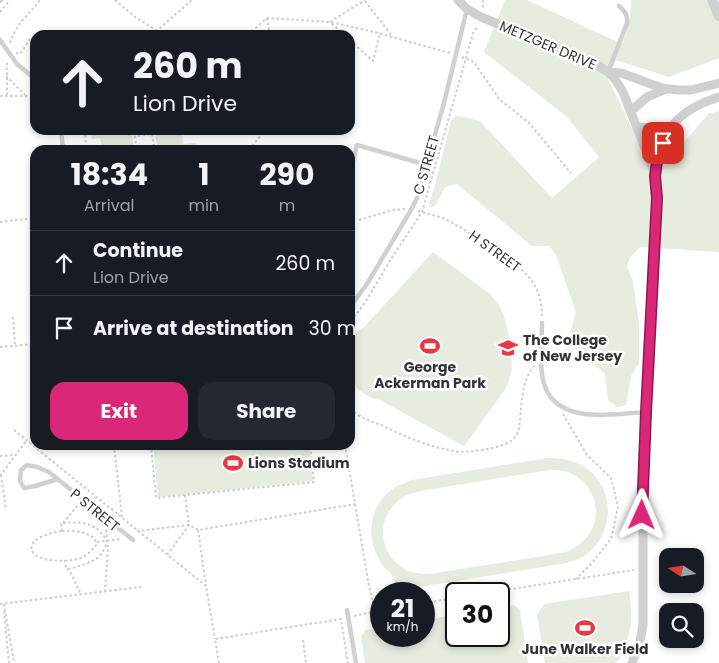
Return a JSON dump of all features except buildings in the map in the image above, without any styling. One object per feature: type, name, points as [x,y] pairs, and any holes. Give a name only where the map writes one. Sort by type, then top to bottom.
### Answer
[{"type":"street","name":"METZGER DRIVE","points":[[458,0],[467,9],[481,17],[584,59],[608,72],[620,87],[631,111],[655,176],[657,198],[642,515],[644,568],[643,626],[639,646],[632,663]]},
{"type":"street","points":[[712,0],[719,16]]},
{"type":"street","points":[[608,72],[621,73],[666,89],[691,90],[719,83]]},
{"type":"street","points":[[631,111],[647,97],[666,89]]},
{"type":"street","points":[[655,176],[657,162],[670,128],[693,107],[719,97]]},
{"type":"street","points":[[638,127],[670,128]]},
{"type":"lane","points":[[608,72],[627,23],[628,16],[619,6]]},
{"type":"lane","name":"C STREET","points":[[355,300],[367,284],[418,198],[467,9]]},
{"type":"lane","points":[[0,40],[16,64],[30,75]]},
{"type":"lane","points":[[355,153],[357,145],[427,165]]},
{"type":"lane","points":[[542,323],[541,359],[543,380],[546,390],[559,405],[575,413],[592,415],[646,412]]},
{"type":"lane","name":"P STREET","points":[[58,479],[24,488],[20,481],[20,470],[27,466],[37,467],[49,472],[58,479],[105,517],[133,540]]},
{"type":"lane","points":[[347,610],[356,663]]},
{"type":"path","points":[[9,46],[14,32],[40,0]]},
{"type":"path","points":[[115,0],[135,17],[157,30],[192,0]]},
{"type":"path","points":[[330,22],[365,0],[393,37]]},
{"type":"path","points":[[483,0],[483,10]]},
{"type":"path","points":[[267,18],[269,30]]},
{"type":"path","points":[[254,30],[267,18],[330,22],[380,33],[451,53]]},
{"type":"path","points":[[330,22],[339,30]]},
{"type":"path","points":[[355,45],[373,61],[380,33]]},
{"type":"path","points":[[14,53],[20,54],[30,39]]},
{"type":"path","points":[[462,57],[474,62],[498,99],[529,124],[571,173]]},
{"type":"path","points":[[7,60],[7,95]]},
{"type":"path","points":[[6,76],[25,95]]},
{"type":"path","points":[[0,96],[30,96]]},
{"type":"path","points":[[136,145],[135,136],[144,135]]},
{"type":"path","points":[[355,221],[393,210],[405,210]]},
{"type":"path","name":"H STREET","points":[[418,211],[453,222],[522,270],[534,283],[540,296],[542,323]]},
{"type":"path","points":[[0,222],[30,219]]},
{"type":"path","points":[[13,318],[15,346]]},
{"type":"path","points":[[0,347],[30,344]]},
{"type":"path","points":[[355,413],[398,433],[447,450],[466,452],[501,446],[511,441],[518,433],[527,375],[541,359]]},
{"type":"path","points":[[559,405],[587,455],[611,478],[618,507],[611,539],[592,564],[576,579]]},
{"type":"path","points":[[6,510],[1,475],[26,440]]},
{"type":"path","points":[[115,450],[122,518]]},
{"type":"path","points":[[151,450],[156,498],[314,482],[311,450]]},
{"type":"path","points":[[346,450],[370,590]]},
{"type":"path","points":[[0,456],[16,455]]},
{"type":"path","points":[[167,555],[188,525],[185,495]]},
{"type":"path","points":[[137,530],[188,525],[198,530],[356,504]]},
{"type":"path","points":[[62,531],[61,523],[78,505]]},
{"type":"path","points":[[105,517],[108,548],[105,592]]},
{"type":"path","points":[[63,523],[76,522],[91,525],[102,533],[107,541],[105,551],[93,561],[69,569]]},
{"type":"path","points":[[198,530],[206,586]]},
{"type":"path","points":[[62,531],[85,533],[93,537],[96,542],[94,548],[86,555],[76,559],[55,560],[42,558],[32,551],[36,540],[62,531]]},
{"type":"path","points":[[96,542],[122,539]]},
{"type":"path","points":[[64,560],[66,569],[69,569],[81,595]]},
{"type":"path","points":[[510,589],[644,568]]},
{"type":"path","points":[[0,604],[141,587]]},
{"type":"path","points":[[4,604],[9,663]]},
{"type":"path","points":[[4,604],[14,663]]},
{"type":"path","points":[[218,663],[214,639],[370,613]]},
{"type":"path","points":[[341,619],[348,663]]},
{"type":"path","points":[[302,640],[306,663]]},
{"type":"shaded area","points":[[505,0],[527,0],[622,44],[630,18],[631,0],[706,0],[719,21],[719,58],[669,77],[616,60],[608,79],[655,176],[708,114],[719,111],[719,252],[641,247],[630,257],[627,266],[633,282],[639,324],[639,363],[631,376],[626,405],[617,407],[608,400],[605,374],[584,355],[571,347],[570,333],[576,312],[556,255],[549,246],[532,246],[457,184],[445,187],[436,205],[429,206],[451,121],[455,116],[480,121],[552,198],[599,157],[566,116],[484,52]]},
{"type":"shaded area","points":[[92,135],[132,135],[133,145],[101,145],[100,138],[92,139]]},
{"type":"shaded area","points":[[155,135],[182,135],[183,144],[196,143],[196,145],[157,145]]},
{"type":"shaded area","name":"George Ackerman Park","points":[[433,252],[490,294],[499,306],[507,327],[512,367],[506,388],[464,446],[358,389],[355,384],[355,335]]},
{"type":"shaded area","name":"Lions Stadium","points":[[153,450],[310,450],[313,481],[158,497]]},
{"type":"shaded area","points":[[547,458],[564,459],[581,465],[592,473],[600,483],[608,507],[607,520],[604,532],[586,555],[567,563],[435,584],[435,582],[394,582],[391,573],[384,567],[374,548],[371,529],[375,511],[380,502],[396,487],[412,480]],"holes":[[[561,470],[580,479],[594,498],[596,509],[595,521],[591,532],[583,541],[570,550],[430,574],[415,573],[401,567],[393,560],[384,542],[384,522],[388,513],[406,495],[420,491]]]},
{"type":"shaded area","name":"June Walker Field","points":[[629,591],[630,628],[625,646],[616,663],[545,663],[537,615],[544,604]]},
{"type":"shaded area","points":[[514,605],[520,610],[528,663],[365,663],[361,637],[365,630],[370,629],[370,647],[435,647],[435,618],[445,617],[445,647],[510,647],[510,606]]},
{"type":"place","name":"George Ackerman Park","points":[[430,346]]},
{"type":"place","name":"The College of New Jersey","points":[[508,348]]},
{"type":"place","name":"Lions Stadium","points":[[233,463]]},
{"type":"place","name":"June Walker Field","points":[[585,628]]},
{"type":"route","points":[[642,515],[657,198],[655,176],[663,143]]}]
